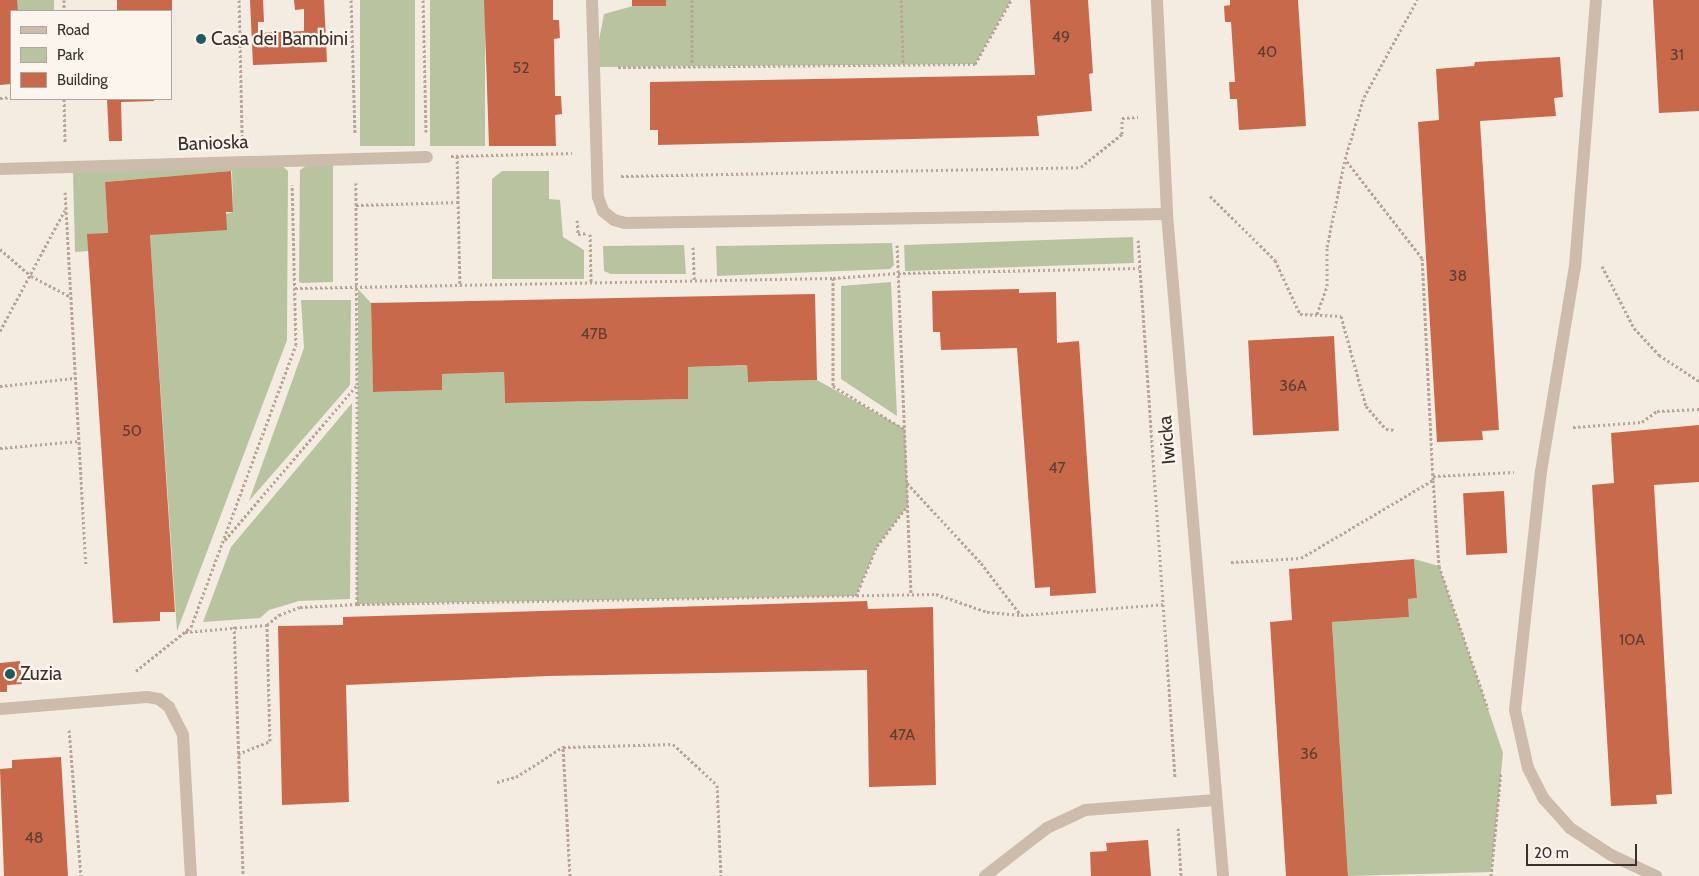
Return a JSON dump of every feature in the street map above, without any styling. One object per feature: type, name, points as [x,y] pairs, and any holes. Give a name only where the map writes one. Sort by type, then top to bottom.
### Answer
[{"type":"street","points":[[592,0],[596,176],[599,204],[609,216],[625,223],[1137,216],[1167,214]]},
{"type":"street","name":"Iwicka","points":[[1157,0],[1167,214],[1223,876]]},
{"type":"street","points":[[1596,0],[1575,266],[1550,428],[1541,471],[1515,710],[1518,734],[1528,768],[1544,799],[1570,828],[1610,855],[1656,876]]},
{"type":"street","name":"Banioska","points":[[0,169],[243,160],[427,157]]},
{"type":"street","points":[[0,709],[147,697],[159,699],[169,707],[183,735],[191,876]]},
{"type":"street","points":[[984,876],[1047,828],[1085,810],[1216,800]]},
{"type":"path","points":[[239,0],[243,160]]},
{"type":"path","points":[[351,0],[358,289],[357,604]]},
{"type":"path","points":[[423,0],[427,157],[582,153]]},
{"type":"path","points":[[692,0],[692,65]]},
{"type":"path","points":[[901,0],[903,63]]},
{"type":"path","points":[[594,67],[903,63],[975,64],[1011,0]]},
{"type":"path","points":[[1317,314],[1327,286],[1327,247],[1345,158],[1364,97],[1417,0]]},
{"type":"path","points":[[64,100],[70,297],[86,565]]},
{"type":"path","points":[[1138,107],[1140,127]]},
{"type":"path","points":[[596,176],[1081,167],[1122,134],[1122,118],[1139,117]]},
{"type":"path","points":[[457,156],[460,286]]},
{"type":"path","points":[[1345,158],[1422,258],[1432,478],[1439,566],[1490,716]]},
{"type":"path","points":[[134,673],[191,627],[296,345],[292,160]]},
{"type":"path","points":[[1210,196],[1275,260],[1300,314],[1341,316],[1366,406],[1386,428],[1395,430]]},
{"type":"path","points":[[356,205],[458,202]]},
{"type":"path","points":[[0,331],[66,209]]},
{"type":"path","points":[[591,283],[590,233],[609,216]]},
{"type":"path","points":[[1137,216],[1139,268],[1166,604],[1181,876]]},
{"type":"path","points":[[897,219],[911,595]]},
{"type":"path","points":[[692,221],[694,281]]},
{"type":"path","points":[[0,249],[31,276],[70,297]]},
{"type":"path","points":[[1599,260],[1634,328],[1659,354],[1699,380]]},
{"type":"path","points":[[295,288],[358,289],[833,278],[898,272],[1139,268]]},
{"type":"path","points":[[833,278],[833,386],[905,429]]},
{"type":"path","points":[[0,386],[75,378]]},
{"type":"path","points":[[222,543],[357,385]]},
{"type":"path","points":[[1550,428],[1642,422],[1657,411],[1699,409]]},
{"type":"path","points":[[0,448],[79,441]]},
{"type":"path","points":[[1231,562],[1301,558],[1432,478],[1541,471]]},
{"type":"path","points":[[907,483],[981,563],[1021,615]]},
{"type":"path","points":[[856,596],[876,546],[908,505]]},
{"type":"path","points":[[185,632],[234,626],[267,625],[279,615],[300,607],[357,604],[936,594],[987,612],[1021,615],[1166,604]]},
{"type":"path","points":[[238,754],[270,741],[267,625]]},
{"type":"path","points":[[234,626],[243,876]]},
{"type":"path","points":[[66,704],[81,876]]},
{"type":"path","points":[[497,782],[516,778],[562,747],[673,744],[717,786],[720,876]]},
{"type":"path","points":[[562,747],[570,876]]},
{"type":"path","points":[[1491,876],[1502,763]]},
{"type":"green space","points":[[17,0],[54,0],[54,10],[17,10]]},
{"type":"green space","points":[[360,0],[415,0],[415,146],[360,146]]},
{"type":"green space","points":[[430,0],[485,0],[485,146],[430,146]]},
{"type":"green space","points":[[666,0],[1011,0],[975,64],[594,67],[604,14],[633,6],[666,6]]},
{"type":"green space","points":[[333,163],[333,282],[302,283],[299,282],[300,170],[307,165]]},
{"type":"green space","points":[[281,165],[288,171],[287,340],[177,631],[150,235],[233,212],[232,171],[105,182],[108,233],[88,251],[75,252],[73,172]]},
{"type":"green space","points":[[502,171],[549,171],[549,199],[560,200],[563,237],[584,250],[584,279],[492,279],[492,179]]},
{"type":"green space","points":[[1133,237],[1134,263],[905,271],[904,245]]},
{"type":"green space","points":[[892,243],[894,265],[890,269],[717,276],[716,246]]},
{"type":"green space","points":[[684,245],[686,274],[611,274],[604,271],[603,246]]},
{"type":"green space","points":[[891,282],[897,416],[841,379],[841,286]]},
{"type":"green space","points":[[358,289],[371,303],[373,392],[442,390],[442,374],[504,372],[505,403],[688,399],[688,367],[747,365],[748,382],[817,380],[905,429],[908,505],[877,546],[856,596],[357,604]]},
{"type":"green space","points":[[301,300],[351,300],[350,385],[249,501],[304,348]]},
{"type":"green space","points":[[352,403],[350,599],[299,601],[269,610],[260,618],[203,622],[231,547]]},
{"type":"green space","points":[[1414,559],[1439,566],[1503,753],[1491,872],[1348,876],[1332,622],[1409,617],[1408,599],[1417,598]]},
{"type":"building","points":[[0,0],[17,0],[18,10],[10,10],[10,84],[0,85]]},
{"type":"building","points":[[117,0],[172,0],[172,10],[117,10]]},
{"type":"building","points":[[250,0],[263,0],[264,22],[258,22],[258,33],[304,31],[304,9],[295,10],[294,0],[324,0],[327,62],[253,65]]},
{"type":"building","points":[[484,0],[553,0],[553,20],[559,20],[560,38],[554,39],[555,96],[561,96],[562,114],[555,115],[556,146],[489,146]]},
{"type":"building","points":[[632,0],[666,0],[666,6],[632,6]]},
{"type":"building","points":[[1030,0],[1088,0],[1093,73],[1089,74],[1092,111],[1037,116],[1039,136],[658,145],[658,130],[650,130],[650,82],[1035,75]]},
{"type":"building","points":[[1230,0],[1298,0],[1306,126],[1239,130],[1237,99],[1230,99],[1229,82],[1235,82],[1231,22],[1225,22],[1224,6],[1230,5]]},
{"type":"building","points":[[1653,0],[1699,0],[1699,111],[1659,113]]},
{"type":"building","points":[[1560,57],[1563,97],[1554,98],[1556,116],[1480,121],[1499,430],[1482,431],[1483,440],[1437,442],[1418,122],[1439,120],[1436,69],[1474,66],[1475,62]]},
{"type":"building","points":[[107,100],[154,100],[121,102],[122,141],[109,141]]},
{"type":"building","points":[[231,171],[233,212],[226,212],[227,230],[150,235],[175,612],[160,612],[160,621],[113,623],[87,234],[108,233],[105,182]]},
{"type":"building","points":[[1019,289],[1019,293],[1056,292],[1057,343],[1079,341],[1096,593],[1050,596],[1050,587],[1035,588],[1017,348],[941,350],[940,332],[933,332],[932,291]]},
{"type":"building","points":[[815,294],[817,380],[748,382],[747,365],[688,367],[688,399],[505,403],[504,372],[442,374],[442,390],[373,392],[371,303]]},
{"type":"building","points":[[1334,336],[1339,431],[1253,435],[1248,341]]},
{"type":"building","points":[[1699,425],[1699,482],[1654,485],[1672,794],[1656,795],[1657,804],[1611,806],[1592,485],[1614,483],[1611,433]]},
{"type":"building","points":[[1504,491],[1507,553],[1466,555],[1463,493]]},
{"type":"building","points":[[1414,559],[1417,598],[1408,599],[1409,617],[1332,622],[1348,876],[1286,876],[1270,622],[1292,620],[1289,569]]},
{"type":"building","points":[[867,601],[868,609],[933,607],[936,785],[869,787],[867,670],[548,676],[346,685],[349,802],[282,805],[278,626],[343,625],[343,617]]},
{"type":"building","name":"Zuzia","points":[[20,661],[22,684],[7,685],[7,692],[0,692],[0,663]]},
{"type":"building","points":[[61,757],[68,876],[4,876],[0,769],[12,768],[12,760]]},
{"type":"building","points":[[1148,840],[1151,876],[1091,876],[1090,852],[1107,851],[1106,843]]},
{"type":"place","name":"Casa dei Bambini","points":[[201,39]]},
{"type":"place","name":"Zuzia","points":[[10,674]]}]
